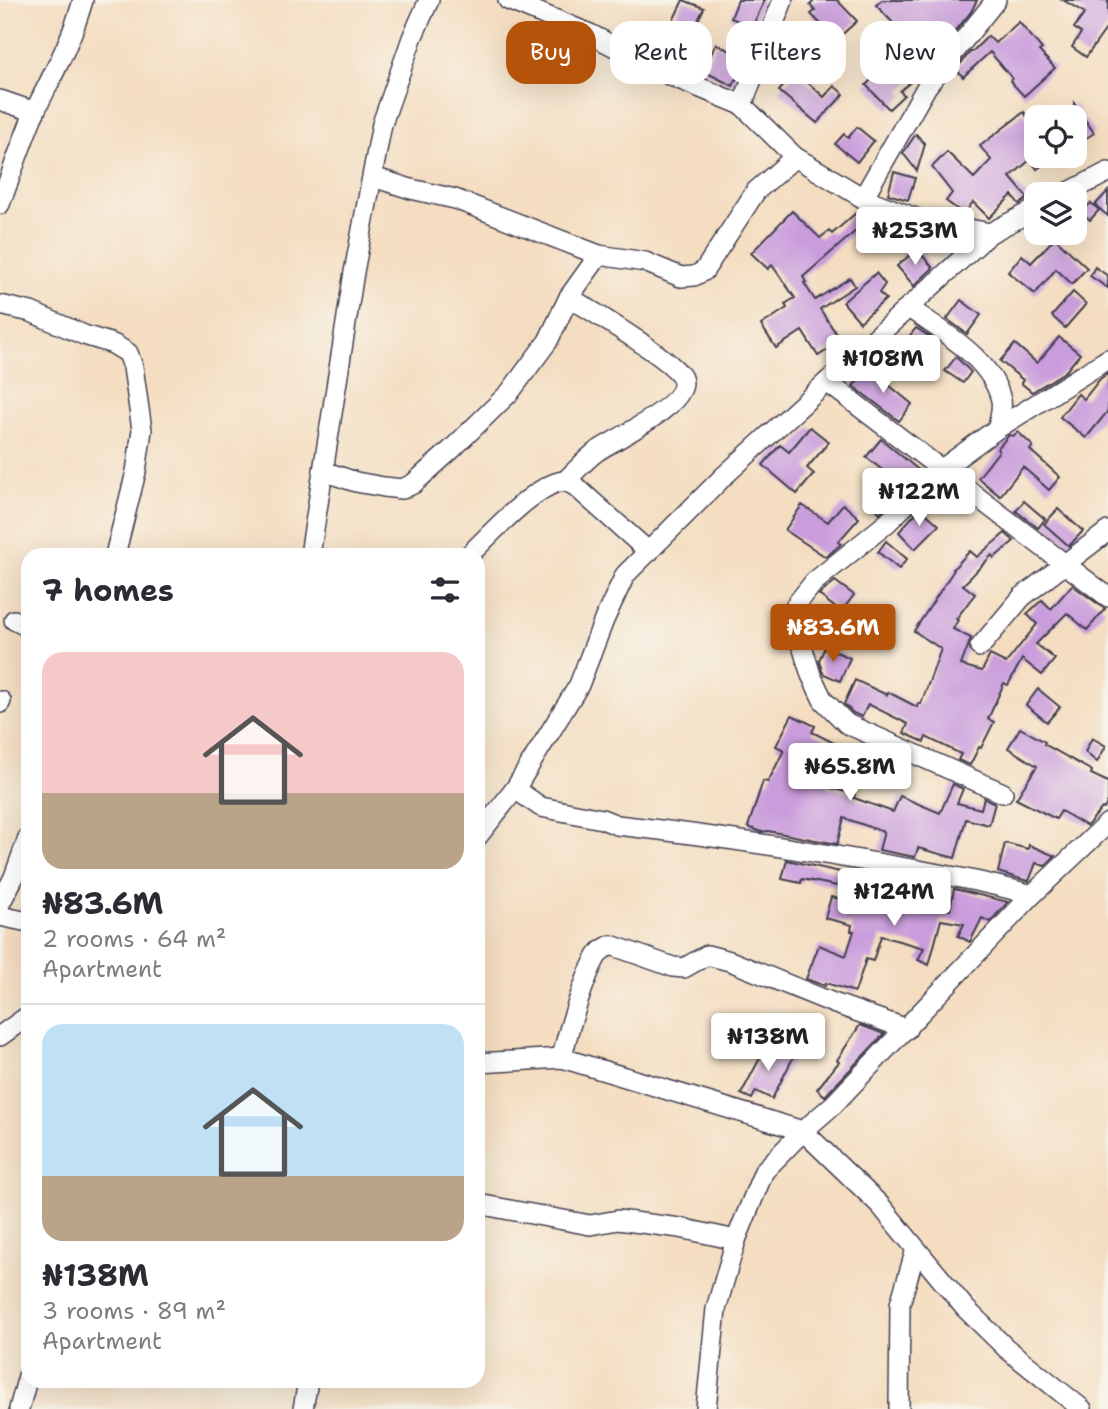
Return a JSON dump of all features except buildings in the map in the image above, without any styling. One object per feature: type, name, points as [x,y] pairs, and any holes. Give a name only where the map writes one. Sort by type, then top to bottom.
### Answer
[{"type":"street","points":[[0,204],[35,112],[76,24],[82,0]]},
{"type":"street","points":[[311,548],[354,272],[382,124],[412,38],[429,0]]},
{"type":"street","points":[[508,0],[590,34],[669,75],[742,105],[795,157],[863,198],[918,219],[990,233]]},
{"type":"street","points":[[742,105],[783,0]]},
{"type":"street","points":[[863,198],[928,86],[996,0]]},
{"type":"street","points":[[0,100],[35,112]]},
{"type":"street","points":[[373,177],[411,190],[455,199],[600,255],[645,262],[681,277],[694,276],[704,271],[757,191],[795,157]]},
{"type":"street","points":[[1087,183],[1108,172]]},
{"type":"street","points":[[485,827],[515,789],[579,685],[625,575],[724,476],[990,233],[1024,215]]},
{"type":"street","points":[[323,471],[356,482],[384,487],[402,489],[413,484],[510,392],[548,341],[569,297],[600,255]]},
{"type":"street","points":[[477,548],[538,493],[565,481],[596,452],[644,425],[670,403],[684,383],[668,362],[569,297]]},
{"type":"street","points":[[0,305],[31,312],[84,335],[113,344],[128,353],[133,367],[142,430],[136,472],[117,548]]},
{"type":"street","points":[[908,307],[967,350],[984,369],[1001,401],[998,428]]},
{"type":"street","points":[[1003,793],[846,724],[823,700],[811,675],[795,623],[795,606],[814,582],[887,523],[942,469],[998,428],[1108,359]]},
{"type":"street","points":[[827,382],[1108,597]]},
{"type":"street","points":[[565,481],[575,486],[649,552]]},
{"type":"street","points":[[981,646],[1022,597],[1108,531]]},
{"type":"street","points":[[515,789],[541,807],[617,825],[717,836],[1001,886],[1032,895]]},
{"type":"street","points":[[706,1409],[716,1309],[736,1240],[764,1171],[907,1029],[1032,895],[1108,823]]},
{"type":"street","points":[[0,904],[21,858]]},
{"type":"street","points":[[0,916],[21,920]]},
{"type":"street","points":[[562,1058],[566,1038],[592,969],[601,951],[611,945],[673,967],[684,968],[707,954],[907,1029]]},
{"type":"street","points":[[0,1036],[21,1021]]},
{"type":"street","points":[[485,1063],[562,1058],[803,1131],[880,1205],[965,1308],[1006,1348],[1082,1409]]},
{"type":"street","points":[[485,1206],[590,1225],[618,1220],[680,1228],[736,1240]]},
{"type":"street","points":[[899,1409],[900,1304],[916,1249]]},
{"type":"street","points":[[19,1409],[25,1388]]},
{"type":"street","points":[[303,1409],[307,1388]]}]
